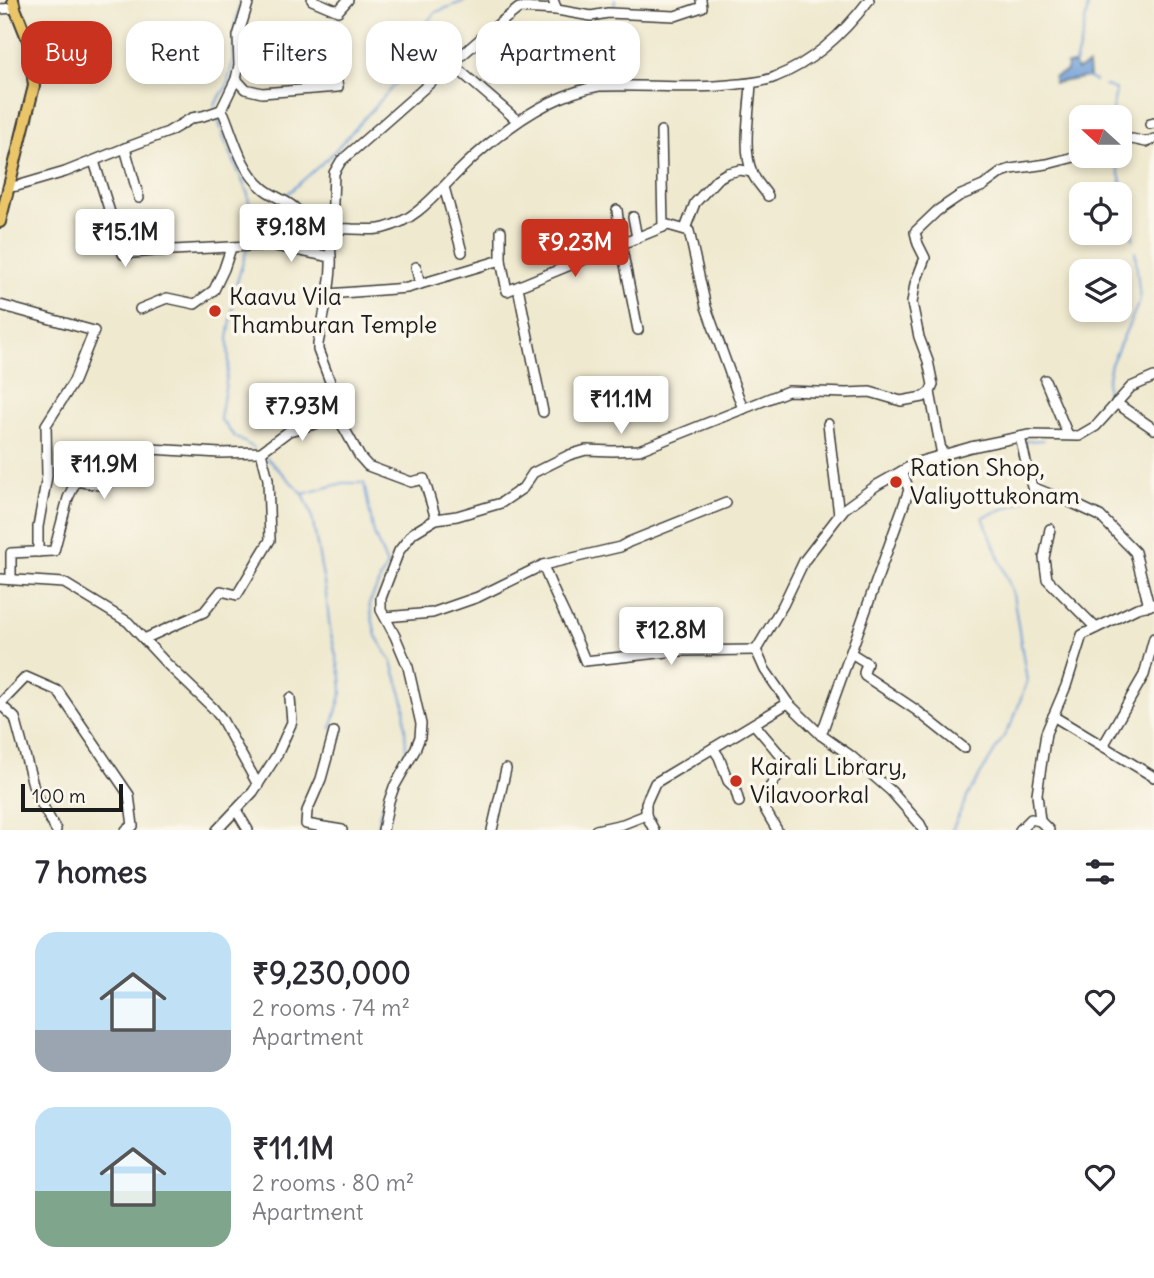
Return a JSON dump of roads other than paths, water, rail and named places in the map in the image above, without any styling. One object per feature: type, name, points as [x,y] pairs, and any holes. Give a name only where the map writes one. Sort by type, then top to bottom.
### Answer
[{"type":"main road","points":[[0,219],[34,86],[29,43],[14,4]]},
{"type":"street","points":[[8,187],[65,172],[168,132],[192,118],[221,110],[236,79],[239,65],[238,36],[249,0]]},
{"type":"street","points":[[312,0],[338,11],[348,0]]},
{"type":"street","points":[[553,0],[557,10]]},
{"type":"street","points":[[462,55],[519,8],[557,10],[591,16],[608,13],[675,16],[702,7],[701,0]]},
{"type":"street","points":[[221,110],[244,165],[267,191],[287,202],[311,223],[328,229],[376,230],[402,221],[423,209],[483,149],[518,121],[569,95],[599,86],[698,87],[751,83],[774,78],[814,56],[841,33],[869,0]]},
{"type":"street","points":[[0,9],[14,4]]},
{"type":"street","points":[[462,73],[518,121]]},
{"type":"street","points":[[751,83],[747,136],[752,172],[768,196]]},
{"type":"street","points":[[240,84],[245,89],[262,93],[338,88],[337,84]]},
{"type":"street","points":[[429,84],[341,161],[334,173],[328,229],[331,257],[328,294],[318,350],[331,384],[333,410],[360,457],[368,466],[411,482],[424,479],[436,519]]},
{"type":"street","points":[[662,131],[663,227]]},
{"type":"street","points":[[1132,139],[1146,142],[1154,139]]},
{"type":"street","points":[[125,148],[139,198]]},
{"type":"street","points":[[383,830],[394,787],[420,737],[421,724],[408,667],[381,610],[381,598],[399,551],[413,533],[436,519],[457,516],[501,503],[523,488],[533,473],[569,455],[586,450],[639,450],[788,391],[870,392],[901,401],[923,397],[930,392],[933,385],[912,303],[915,284],[925,258],[915,232],[958,196],[983,186],[1002,172],[1069,158]]},
{"type":"street","points":[[94,160],[123,254],[271,245],[331,257]]},
{"type":"street","points":[[685,229],[695,203],[717,179],[740,170],[752,172]]},
{"type":"street","points":[[444,187],[462,253]]},
{"type":"street","points":[[617,209],[638,330]]},
{"type":"street","points":[[633,217],[637,237]]},
{"type":"street","points":[[501,231],[501,260],[506,290],[668,225],[689,230],[706,307],[743,409]]},
{"type":"street","points":[[140,309],[167,298],[195,304],[214,290],[225,269],[231,248]]},
{"type":"street","points":[[328,294],[407,288],[501,260]]},
{"type":"street","points":[[416,267],[420,284]]},
{"type":"street","points":[[517,287],[543,412]]},
{"type":"street","points":[[0,305],[94,331],[74,381],[46,425],[47,476],[38,527],[38,552]]},
{"type":"street","points":[[756,650],[783,605],[804,561],[844,509],[877,485],[918,462],[971,447],[1029,435],[1079,436],[1096,426],[1131,387],[1149,379],[1154,389]]},
{"type":"street","points":[[1045,380],[1068,435]]},
{"type":"street","points":[[930,392],[942,455]]},
{"type":"street","points":[[1116,403],[1154,429]]},
{"type":"street","points":[[11,579],[11,553],[54,551],[68,498],[76,481],[105,486],[124,456],[133,448],[220,453],[261,452],[289,430],[337,418]]},
{"type":"street","points":[[828,424],[839,515]]},
{"type":"street","points":[[1020,437],[1032,487],[1100,516],[1135,552],[1152,605],[1137,608],[1082,635],[1066,686],[1046,733],[1037,794],[1040,821]]},
{"type":"street","points":[[144,639],[204,612],[221,591],[237,595],[270,540],[268,479],[261,452]]},
{"type":"street","points":[[821,735],[909,490],[902,471]]},
{"type":"street","points":[[385,617],[447,609],[543,565],[620,547],[726,503]]},
{"type":"street","points":[[1051,528],[1044,558],[1047,579],[1096,628]]},
{"type":"street","points":[[543,565],[552,591],[575,634],[585,661],[677,651],[756,650]]},
{"type":"street","points":[[0,579],[64,583],[128,622],[221,718],[258,785]]},
{"type":"street","points":[[1103,746],[1144,675],[1154,638]]},
{"type":"street","points":[[756,650],[765,670],[788,703],[821,735],[851,756],[891,791],[923,830]]},
{"type":"street","points":[[850,653],[867,663],[865,677],[916,710],[964,748]]},
{"type":"street","points":[[56,830],[35,792],[15,718],[0,704],[26,677],[58,691],[129,795],[133,825],[127,830]]},
{"type":"street","points":[[217,830],[253,792],[276,755],[292,722],[290,698]]},
{"type":"street","points":[[654,830],[646,815],[646,803],[655,783],[788,703]]},
{"type":"street","points":[[1053,716],[1154,778]]},
{"type":"street","points":[[754,724],[787,763],[760,801],[777,830]]},
{"type":"street","points":[[334,732],[321,779],[307,811],[306,824],[342,830]]},
{"type":"street","points":[[713,748],[728,781],[735,788],[739,802]]},
{"type":"street","points":[[492,830],[506,768]]},
{"type":"street","points":[[236,810],[248,830]]},
{"type":"street","points":[[596,830],[646,815]]},
{"type":"street","points":[[1020,830],[1031,819],[1040,821],[1049,830]]},
{"type":"water","points":[[1067,64],[1073,64],[1077,70],[1088,65],[1089,77],[1054,83],[1054,77],[1066,72]]},
{"type":"waterway","points":[[214,106],[227,86],[233,60],[233,34],[241,0]]},
{"type":"waterway","points":[[285,196],[328,158],[400,79],[433,38],[422,28],[436,12],[467,0]]},
{"type":"waterway","points":[[614,9],[615,0]]},
{"type":"waterway","points":[[1074,67],[1089,0]]},
{"type":"waterway","points":[[669,12],[696,2]]},
{"type":"waterway","points":[[1086,77],[1095,81]]},
{"type":"waterway","points":[[1104,85],[1116,90],[1113,105]]},
{"type":"waterway","points":[[218,119],[248,194],[251,224]]},
{"type":"waterway","points":[[1117,168],[1131,218],[1133,239]]},
{"type":"waterway","points":[[248,243],[251,226],[275,205]]},
{"type":"waterway","points":[[247,249],[237,282],[220,419],[234,436],[254,448]]},
{"type":"waterway","points":[[1089,425],[1106,404],[1111,364],[1140,300],[1135,251]]},
{"type":"waterway","points":[[1026,445],[1026,441],[1044,440]]},
{"type":"waterway","points":[[267,458],[303,494],[311,512],[330,630],[341,677],[342,692],[331,729]]},
{"type":"waterway","points":[[303,494],[343,483],[364,483],[374,534],[387,565],[369,604],[376,636],[392,662],[404,702],[406,751],[395,776]]},
{"type":"waterway","points":[[952,830],[968,795],[1013,721],[1027,681],[1013,594],[983,517],[1021,502],[1032,495],[1032,492]]},
{"type":"waterway","points":[[377,830],[385,801]]},
{"type":"place","name":"Kaavu Vila Thamburan Temple","points":[[215,311]]},
{"type":"place","name":"Ration Shop, Valiyottukonam","points":[[896,482]]},
{"type":"place","name":"Kairali Library, Vilavoorkal","points":[[736,781]]}]
